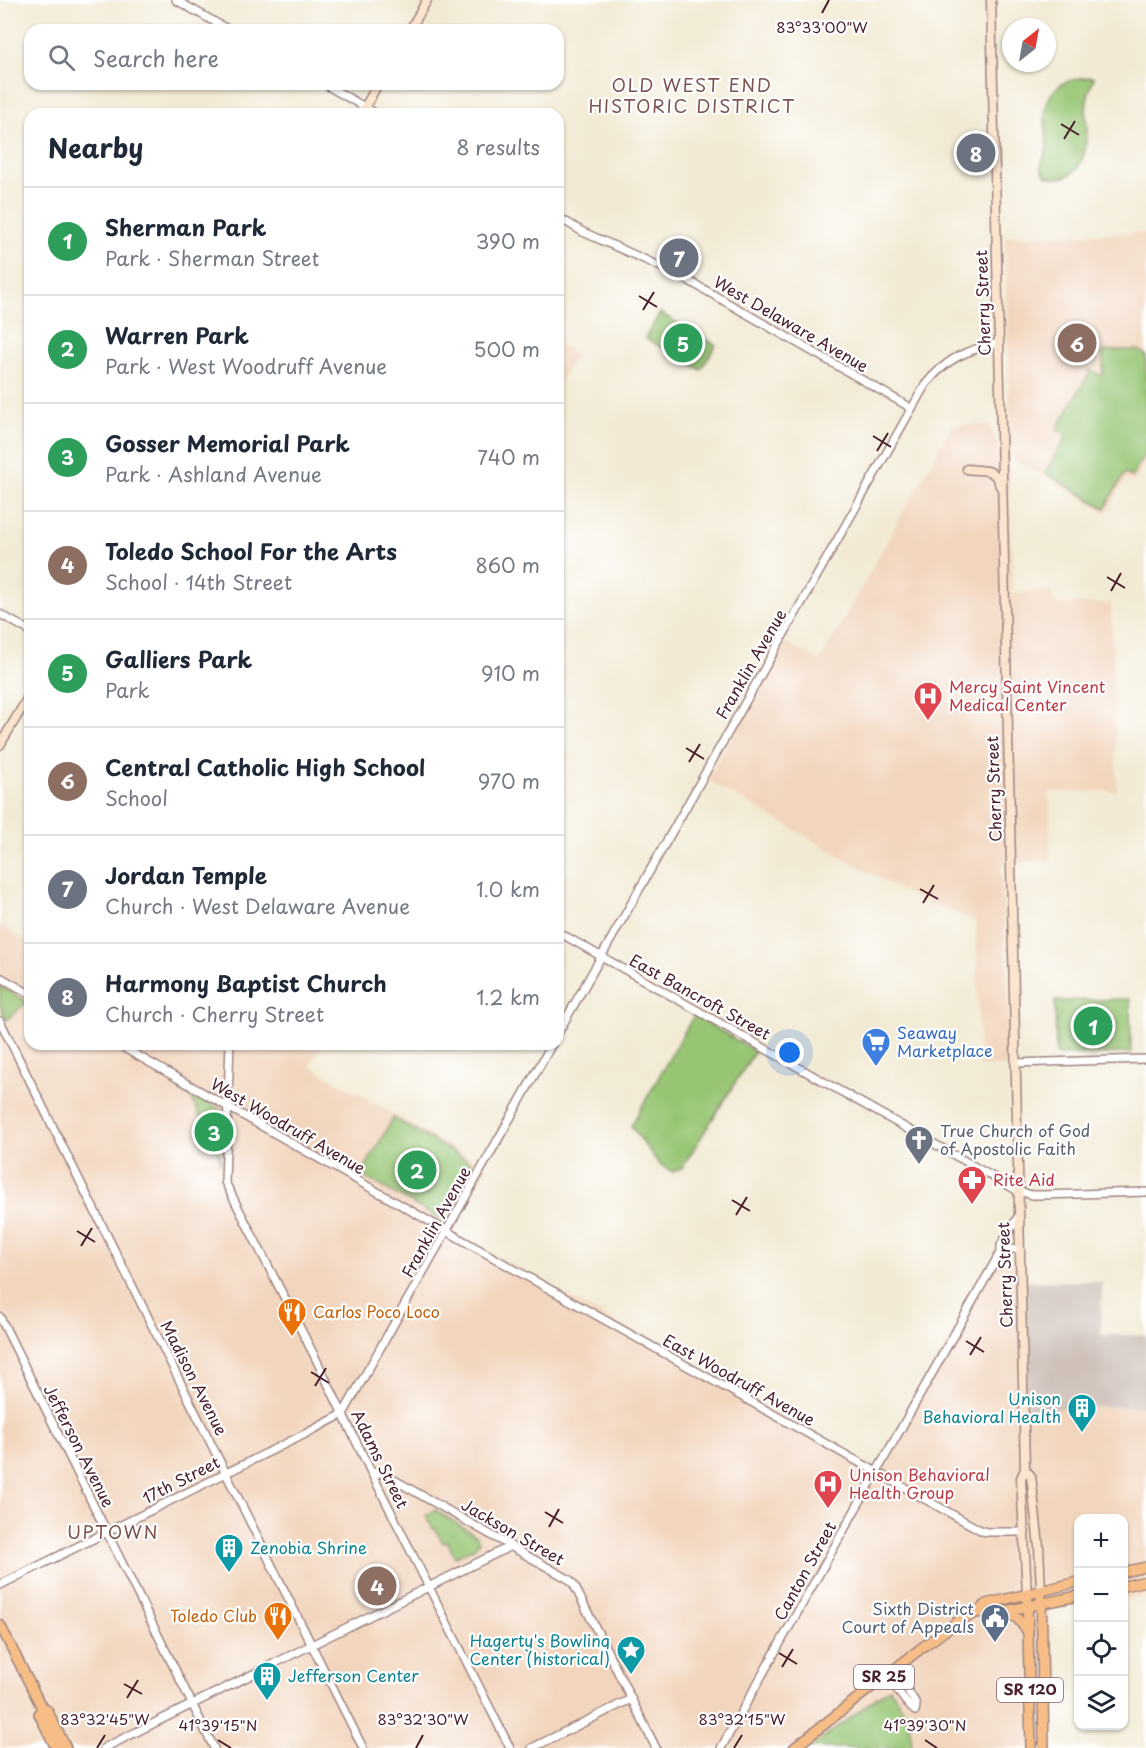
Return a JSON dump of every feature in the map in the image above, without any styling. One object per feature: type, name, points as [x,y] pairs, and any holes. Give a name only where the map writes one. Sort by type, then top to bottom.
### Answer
[{"type":"main road","points":[[413,24],[427,0]]},
{"type":"main road","name":"Cherry Street","points":[[991,0],[1025,1469],[1021,1478],[1025,1532],[1031,1748]]},
{"type":"main road","points":[[365,108],[375,90]]},
{"type":"main road","points":[[967,469],[986,470],[994,474],[998,478],[1003,500]]},
{"type":"main road","points":[[0,745],[24,704]]},
{"type":"main road","name":"Cherry Street","points":[[1025,1469],[1031,1476],[1038,1530],[1044,1748]]},
{"type":"main road","points":[[1128,1571],[1146,1566]]},
{"type":"main road","points":[[1128,1585],[1146,1581]]},
{"type":"main road","name":"SR 25","points":[[794,1748],[950,1627],[978,1612],[986,1604],[1074,1583]]},
{"type":"main road","points":[[978,1612],[990,1614],[1074,1597]]},
{"type":"main road","points":[[1004,1611],[1017,1618],[1028,1632]]},
{"type":"main road","points":[[0,1625],[42,1708],[47,1710],[66,1748]]},
{"type":"main road","points":[[42,1708],[39,1712],[40,1716],[57,1748]]},
{"type":"street","points":[[176,0],[218,24]]},
{"type":"street","points":[[333,90],[359,108]]},
{"type":"street","name":"West Delaware Avenue","points":[[564,220],[677,274],[911,410]]},
{"type":"street","name":"Franklin Avenue","points":[[564,1022],[925,386],[947,362],[969,351],[999,343]]},
{"type":"street","points":[[0,614],[24,628]]},
{"type":"street","name":"East Bancroft Street","points":[[564,935],[1018,1191],[1032,1195],[1146,1192]]},
{"type":"street","points":[[0,977],[24,991]]},
{"type":"street","name":"Madison Avenue","points":[[0,1021],[363,1748]]},
{"type":"street","name":"West Woodruff Avenue","points":[[127,1050],[446,1231]]},
{"type":"street","points":[[228,1108],[230,1050]]},
{"type":"street","name":"Franklin Avenue","points":[[343,1414],[549,1050]]},
{"type":"street","points":[[1015,1063],[1146,1059]]},
{"type":"street","name":"Adams Street","points":[[228,1108],[225,1182],[510,1748]]},
{"type":"street","name":"Canton Street","points":[[721,1748],[1002,1251],[1001,1245],[1019,1215]]},
{"type":"street","name":"East Woodruff Avenue","points":[[446,1231],[982,1531],[1025,1532]]},
{"type":"street","points":[[1002,1251],[1020,1249]]},
{"type":"street","name":"Jefferson Avenue","points":[[0,1317],[214,1748]]},
{"type":"street","name":"17th Street","points":[[0,1586],[343,1414]]},
{"type":"street","name":"Jackson Street","points":[[371,1472],[384,1474],[572,1582],[656,1748]]},
{"type":"street","points":[[104,1748],[511,1546]]},
{"type":"street","points":[[889,1673],[898,1675],[915,1702],[915,1711],[910,1708],[891,1681],[889,1673]]},
{"type":"street","points":[[532,1748],[631,1699]]},
{"type":"shaded area","points":[[1146,233],[1146,460],[1133,483],[1126,480],[1106,513],[1014,459],[1010,453],[1005,236]]},
{"type":"shaded area","points":[[564,347],[577,354],[564,375]]},
{"type":"shaded area","name":"Mercy Saint Vincent Medical Center","points":[[952,425],[989,425],[1009,468],[1012,593],[1051,590],[1053,604],[1111,603],[1117,791],[1049,792],[1051,860],[1001,864],[1012,1066],[979,1066],[976,921],[902,891],[707,780],[786,642],[820,661]]},
{"type":"shaded area","points":[[0,926],[24,940],[24,1050],[319,1050],[310,1066],[487,1167],[452,1231],[875,1468],[1000,1249],[1025,1282],[1027,1409],[1146,1406],[1146,1597],[1128,1599],[1128,1514],[1074,1514],[1074,1604],[1051,1607],[1053,1748],[0,1748]]},
{"type":"shaded area","points":[[1025,1282],[1102,1282],[1101,1335],[1146,1335],[1146,1406],[1027,1409]]},
{"type":"green space","points":[[1093,77],[1086,105],[1087,134],[1081,161],[1072,173],[1065,177],[1046,176],[1041,168],[1047,145],[1045,117],[1049,98],[1059,86],[1066,82]]},
{"type":"green space","points":[[660,313],[716,345],[701,370],[645,338]]},
{"type":"green space","points":[[1139,350],[1146,355],[1146,452],[1132,477],[1125,473],[1105,508],[1045,473],[1067,436],[1057,429],[1091,370],[1101,376],[1103,372],[1103,351]]},
{"type":"green space","points":[[0,986],[24,1000],[24,1005],[7,1020],[0,1006]]},
{"type":"green space","points":[[1130,999],[1131,1053],[1056,1055],[1055,1001]]},
{"type":"green space","points":[[694,1015],[755,1051],[682,1168],[672,1172],[659,1164],[631,1126]]},
{"type":"green space","points":[[189,1093],[221,1110],[221,1164],[218,1154]]},
{"type":"green space","points":[[393,1118],[474,1164],[442,1220],[361,1175]]},
{"type":"green space","points":[[435,1510],[477,1536],[479,1542],[474,1548],[455,1557],[447,1541],[443,1543],[426,1515]]},
{"type":"green space","points":[[889,1688],[906,1716],[912,1748],[810,1748]]},
{"type":"place","name":"Harmony Baptist Church","points":[[976,153]]},
{"type":"place","name":"Jordan Temple","points":[[679,258]]},
{"type":"place","name":"Galliers Park","points":[[683,343]]},
{"type":"place","name":"Central Catholic High School","points":[[1077,343]]},
{"type":"place","name":"Mercy Saint Vincent Medical Center","points":[[928,722]]},
{"type":"place","name":"Sherman Park","points":[[1093,1026]]},
{"type":"place","name":"Seaway Marketplace","points":[[876,1068]]},
{"type":"place","name":"Gosser Memorial Park","points":[[214,1132]]},
{"type":"place","name":"True Church of God of Apostolic Faith","points":[[919,1166]]},
{"type":"place","name":"Warren Park","points":[[417,1170]]},
{"type":"place","name":"Rite Aid","points":[[972,1206]]},
{"type":"place","name":"Carlos Poco Loco","points":[[292,1338]]},
{"type":"place","name":"Unison Behavioral Health","points":[[1082,1434]]},
{"type":"place","name":"Unison Behavioral Health Group","points":[[828,1510]]},
{"type":"place","name":"Zenobia Shrine","points":[[229,1574]]},
{"type":"place","name":"Toledo School For the Arts","points":[[377,1586]]},
{"type":"place","name":"Toledo Club","points":[[278,1642]]},
{"type":"place","name":"Sixth District Court of Appeals","points":[[995,1644]]},
{"type":"place","name":"Hagerty's Bowling Center (historical)","points":[[631,1676]]},
{"type":"place","name":"Jefferson Center","points":[[267,1702]]},
{"type":"district","name":"OLD WEST END HISTORIC DISTRICT","points":[[692,96]]},
{"type":"district","name":"UPTOWN","points":[[113,1533]]}]
